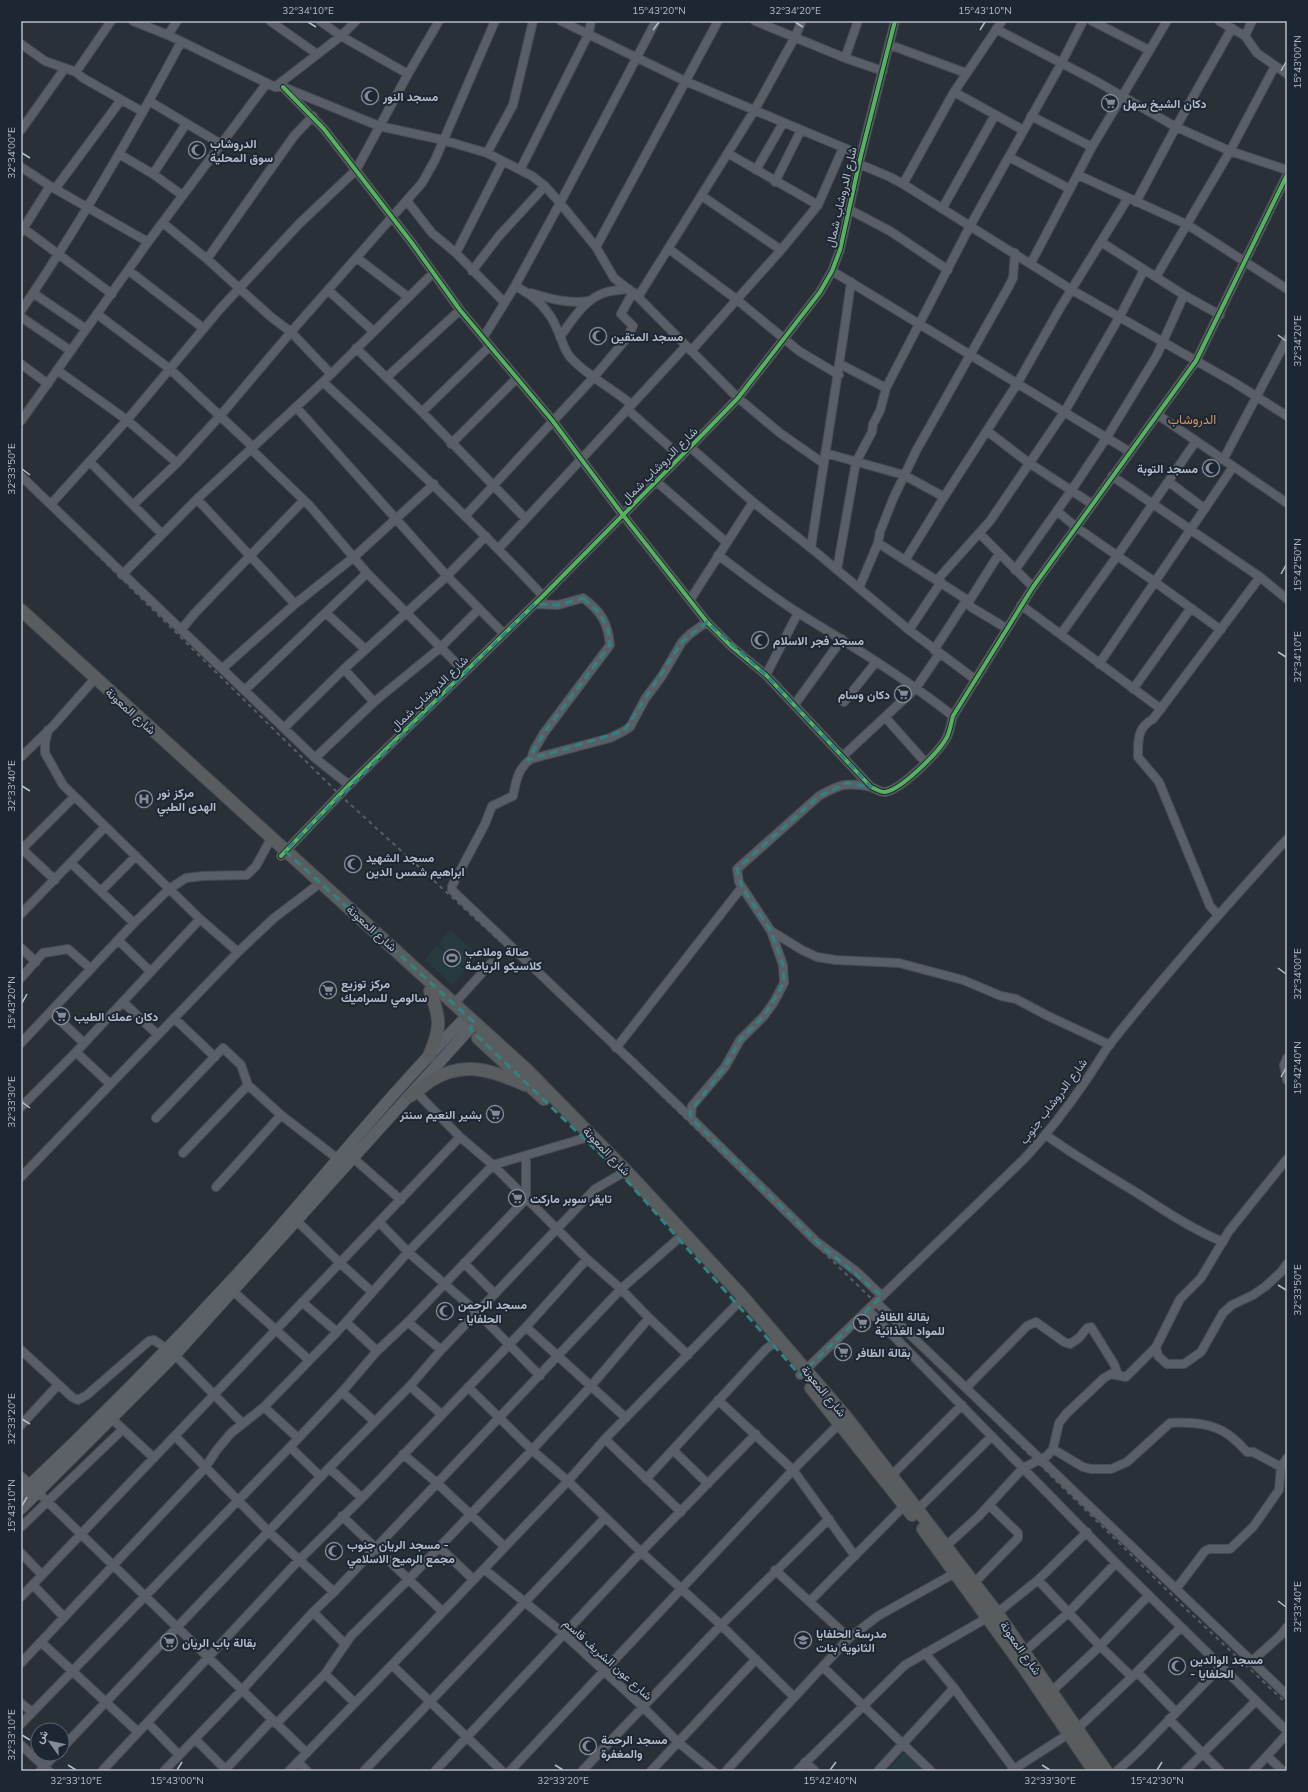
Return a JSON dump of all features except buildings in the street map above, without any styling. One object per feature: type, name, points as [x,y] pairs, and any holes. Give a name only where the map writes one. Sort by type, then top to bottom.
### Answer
[{"type":"highway","name":"شارع المعونة","points":[[21,610],[283,853],[454,1004],[468,1023],[621,1174],[738,1303],[773,1344],[847,1418],[974,1583],[992,1616],[1074,1731],[1106,1771]]},
{"type":"highway","name":"شارع المعونة","points":[[21,620],[268,844],[283,853],[315,887],[430,991],[527,1070],[631,1176],[739,1292],[905,1505],[954,1573],[1024,1652],[1052,1691],[1094,1771]]},
{"type":"highway","points":[[429,1056],[439,1026],[437,1012],[430,991]]},
{"type":"highway","points":[[411,1096],[430,1081],[446,1074],[462,1069],[478,1068],[495,1072],[535,1090]]},
{"type":"main road","points":[[21,1509],[112,1419],[429,1056],[468,1023]]},
{"type":"main road","points":[[21,1493],[233,1292],[353,1158],[411,1096],[468,1023]]},
{"type":"main road","points":[[398,1091],[411,1096]]},
{"type":"street","points":[[76,72],[111,21]]},
{"type":"street","points":[[133,21],[168,35],[266,83],[380,126],[443,140],[487,153],[520,170],[545,186],[596,247],[612,275],[633,293],[738,398],[780,433],[823,464]]},
{"type":"street","points":[[168,35],[177,21]]},
{"type":"street","points":[[270,21],[317,54]]},
{"type":"street","points":[[320,21],[341,36],[408,74]]},
{"type":"street","points":[[279,87],[317,54],[341,36],[356,21]]},
{"type":"street","points":[[51,504],[127,420],[203,328],[299,224],[356,170],[408,74],[439,21]]},
{"type":"street","points":[[133,505],[176,463],[220,416],[291,332],[407,201],[425,177],[496,21]]},
{"type":"street","points":[[487,153],[513,105],[532,21]]},
{"type":"street","points":[[561,21],[589,33],[685,81],[843,148],[860,160],[903,184],[1031,262],[1072,290],[1120,316],[1256,396],[1287,416]]},
{"type":"street","points":[[520,170],[589,33],[591,21]]},
{"type":"street","points":[[483,338],[515,286],[656,21]]},
{"type":"street","points":[[596,247],[718,21]]},
{"type":"street","points":[[755,21],[845,58],[883,71]]},
{"type":"street","points":[[466,515],[552,420],[594,377],[631,332],[633,326],[621,314],[633,293],[669,249],[729,154],[795,37],[802,21]]},
{"type":"street","points":[[845,58],[858,21]]},
{"type":"street","name":"شارع الدروشاب شمال","points":[[283,853],[349,785],[535,604],[657,482],[738,398],[820,292],[832,271],[840,250],[860,160],[895,21]]},
{"type":"street","points":[[903,184],[954,92],[1002,21]]},
{"type":"street","points":[[836,570],[856,462],[872,432],[886,388],[970,226],[1083,21]]},
{"type":"street","points":[[1092,21],[1149,50]]},
{"type":"street","points":[[1031,262],[1092,147],[1167,21]]},
{"type":"street","points":[[1219,21],[1245,36],[1257,53],[1287,74]]},
{"type":"street","points":[[1245,36],[1252,21]]},
{"type":"street","points":[[1136,202],[1176,127],[1232,28]]},
{"type":"street","points":[[996,29],[1060,64],[1094,80],[1122,98],[1176,127],[1230,151],[1287,170]]},
{"type":"street","points":[[21,311],[59,255],[88,208],[181,42]]},
{"type":"street","points":[[21,44],[45,61],[76,72],[83,78],[143,112]]},
{"type":"street","points":[[890,45],[966,73]]},
{"type":"street","points":[[1156,277],[1188,225],[1230,151],[1275,66]]},
{"type":"street","points":[[21,130],[65,68]]},
{"type":"street","points":[[22,417],[48,384],[148,242],[266,83]]},
{"type":"street","points":[[279,87],[313,116],[356,170],[460,310],[552,420],[623,515],[707,622],[732,647],[766,675],[795,704],[871,787]]},
{"type":"street","points":[[954,92],[995,116],[1023,130]]},
{"type":"street","points":[[112,294],[22,230],[121,100]]},
{"type":"street","points":[[149,101],[221,144]]},
{"type":"street","points":[[207,259],[294,136],[313,116]]},
{"type":"street","points":[[942,209],[995,116]]},
{"type":"street","points":[[1031,116],[1092,147]]},
{"type":"street","points":[[756,170],[783,123]]},
{"type":"street","points":[[153,174],[186,124]]},
{"type":"street","points":[[775,182],[801,130]]},
{"type":"street","points":[[499,548],[629,406],[736,299],[781,250],[818,205],[843,148]]},
{"type":"street","points":[[119,154],[153,174],[182,196]]},
{"type":"street","points":[[729,154],[775,182],[818,205]]},
{"type":"street","points":[[1009,156],[1070,189]]},
{"type":"street","points":[[456,254],[503,161]]},
{"type":"street","points":[[21,167],[53,188],[148,242]]},
{"type":"street","points":[[691,1118],[692,1106],[726,1067],[740,1040],[764,1016],[783,986],[783,965],[771,931],[739,882],[737,869],[818,796],[847,783],[871,787],[880,791],[891,790],[917,772],[942,745],[948,736],[953,716],[1021,605],[1112,476],[1196,361],[1246,262],[1287,174]]},
{"type":"street","points":[[1078,175],[1188,225],[1287,289]]},
{"type":"street","points":[[472,271],[499,236],[545,186]]},
{"type":"street","points":[[702,196],[781,250]]},
{"type":"street","points":[[906,559],[1017,384],[1128,198]]},
{"type":"street","points":[[407,201],[432,234],[456,254],[504,302]]},
{"type":"street","points":[[850,210],[890,231],[948,270]]},
{"type":"street","points":[[163,222],[291,332],[331,374]]},
{"type":"street","points":[[1101,242],[1184,295],[1220,315]]},
{"type":"street","points":[[669,249],[736,299],[800,351],[839,375]]},
{"type":"street","points":[[859,588],[878,543],[880,532],[904,475],[1013,278],[1015,253]]},
{"type":"street","points":[[357,258],[408,297]]},
{"type":"street","points":[[128,270],[203,328]]},
{"type":"street","points":[[908,630],[939,581],[990,521],[1065,411],[1120,316],[1144,270]]},
{"type":"street","points":[[832,271],[1017,384],[1108,437],[1130,452]]},
{"type":"street","points":[[122,574],[252,446],[323,382],[433,273]]},
{"type":"street","points":[[811,548],[823,464],[839,375],[851,282]]},
{"type":"street","points":[[515,286],[527,292],[536,299],[550,316],[565,351],[594,377],[614,390],[681,457]]},
{"type":"street","points":[[328,290],[373,331]]},
{"type":"street","points":[[560,337],[580,310],[589,301],[608,291],[633,293]]},
{"type":"street","points":[[527,292],[576,303],[589,301]]},
{"type":"street","points":[[33,294],[86,329]]},
{"type":"street","points":[[1015,570],[1108,437],[1164,342],[1184,295]]},
{"type":"street","points":[[387,377],[460,310]]},
{"type":"street","points":[[97,314],[170,368],[252,446],[254,452],[310,506],[367,573],[465,672]]},
{"type":"street","points":[[21,317],[71,351]]},
{"type":"street","points":[[1223,460],[1256,396],[1286,343]]},
{"type":"street","points":[[422,412],[490,346]]},
{"type":"street","points":[[356,348],[422,412],[526,519]]},
{"type":"street","points":[[21,364],[48,384]]},
{"type":"street","points":[[840,364],[886,388]]},
{"type":"street","points":[[57,370],[127,420],[176,463]]},
{"type":"street","points":[[452,444],[517,378]]},
{"type":"street","points":[[323,382],[466,515],[543,596]]},
{"type":"street","points":[[296,407],[448,576],[504,634]]},
{"type":"street","points":[[1158,415],[1287,503]]},
{"type":"street","points":[[987,431],[1029,463],[1092,504]]},
{"type":"street","points":[[1061,634],[1196,441]]},
{"type":"street","points":[[690,447],[753,502],[811,548],[908,630],[976,680]]},
{"type":"street","points":[[825,453],[904,475],[944,497]]},
{"type":"street","points":[[90,462],[162,534]]},
{"type":"street","points":[[1099,664],[1233,467]]},
{"type":"street","points":[[21,476],[122,574],[223,668],[315,758],[349,785]]},
{"type":"street","points":[[1112,476],[1260,577],[1287,599]]},
{"type":"street","points":[[657,482],[726,542]]},
{"type":"street","points":[[1168,482],[1205,509]]},
{"type":"street","points":[[223,668],[295,604],[354,556],[434,484]]},
{"type":"street","points":[[197,500],[295,604]]},
{"type":"street","points":[[181,630],[194,614],[304,501]]},
{"type":"street","points":[[690,600],[753,502]]},
{"type":"street","points":[[1057,511],[1076,528],[1155,582],[1220,630]]},
{"type":"street","points":[[979,533],[1033,587]]},
{"type":"street","points":[[284,728],[365,649],[408,613],[448,576],[486,536]]},
{"type":"street","points":[[878,543],[906,559],[968,600],[971,607],[1006,628]]},
{"type":"street","points":[[843,756],[916,688],[968,600],[999,554]]},
{"type":"street","points":[[718,555],[798,613],[842,639],[916,688],[953,716]]},
{"type":"street","points":[[245,690],[367,573]]},
{"type":"street","points":[[1218,915],[1210,906],[1159,782],[1138,757],[1138,741],[1141,730],[1145,724],[1153,719],[1161,709],[1260,577]]},
{"type":"street","points":[[535,604],[558,604],[583,598],[599,612],[608,629],[610,645],[544,733],[534,750],[531,759],[518,774],[513,796],[492,806],[485,824],[452,886],[452,890],[691,1118],[817,1242],[857,1272],[879,1299],[966,1388],[1287,1695]]},
{"type":"street","points":[[1021,605],[1161,709]]},
{"type":"street","points":[[1133,689],[1191,608]]},
{"type":"street","points":[[315,758],[374,702],[440,648],[479,609]]},
{"type":"street","points":[[326,613],[365,649]]},
{"type":"street","points":[[766,675],[798,613]]},
{"type":"street","points":[[531,759],[610,738],[630,727],[644,699],[662,676],[682,642],[690,634],[707,622]]},
{"type":"street","points":[[795,704],[842,639]]},
{"type":"street","points":[[844,702],[876,662]]},
{"type":"street","points":[[344,669],[374,702]]},
{"type":"street","points":[[21,757],[91,683]]},
{"type":"street","points":[[885,717],[925,762]]},
{"type":"street","points":[[48,730],[45,744],[46,757],[57,773],[61,782],[74,797],[200,919],[238,952]]},
{"type":"street","points":[[55,880],[21,849],[74,797]]},
{"type":"street","points":[[21,914],[105,827]]},
{"type":"street","name":"شارع الدروشاب جنوب","points":[[803,1373],[1013,1170],[1046,1135],[1110,1045],[1218,915],[1287,839]]},
{"type":"street","points":[[21,1043],[134,923],[169,889],[186,878],[247,874],[256,866],[268,844]]},
{"type":"street","points":[[101,891],[136,856]]},
{"type":"street","points":[[71,863],[134,923]]},
{"type":"street","points":[[21,1177],[238,952],[274,918],[315,887]]},
{"type":"street","points":[[616,1048],[742,887]]},
{"type":"street","points":[[22,1104],[84,1044],[200,919]]},
{"type":"street","points":[[771,931],[802,950],[817,957],[836,960],[900,963],[963,980],[1001,996],[1016,999],[1048,1016],[1110,1045]]},
{"type":"street","points":[[118,940],[151,972]]},
{"type":"street","points":[[21,948],[36,962]]},
{"type":"street","points":[[21,978],[44,953],[68,950],[91,969]]},
{"type":"street","points":[[454,1004],[491,963]]},
{"type":"street","points":[[123,1002],[158,1035]]},
{"type":"street","points":[[51,1012],[84,1044]]},
{"type":"street","points":[[174,1018],[215,1057]]},
{"type":"street","points":[[156,1118],[223,1048],[241,1065],[248,1085],[281,1115],[338,1159]]},
{"type":"street","points":[[76,1052],[110,1084]]},
{"type":"street","points":[[1287,1058],[1284,1072],[1287,1080]]},
{"type":"street","points":[[183,1154],[248,1085]]},
{"type":"street","points":[[411,1096],[493,1165],[587,1259],[622,1289],[649,1318],[688,1355]]},
{"type":"street","points":[[216,1187],[281,1115]]},
{"type":"street","points":[[1046,1135],[1070,1152],[1160,1208],[1194,1228],[1223,1242]]},
{"type":"street","points":[[21,1597],[460,1137]]},
{"type":"street","points":[[21,1663],[205,1468],[222,1443],[264,1407],[337,1332],[408,1252],[493,1165],[585,1138]]},
{"type":"street","points":[[21,1724],[290,1447],[342,1392],[377,1351],[408,1322],[526,1199],[526,1156]]},
{"type":"street","points":[[353,1158],[401,1200]]},
{"type":"street","points":[[946,1546],[990,1505],[1023,1468],[1047,1456],[1053,1449],[1059,1423],[1066,1414],[1104,1378],[1111,1374],[1122,1377],[1130,1374],[1156,1347],[1180,1299],[1201,1278],[1232,1227],[1287,1159]]},
{"type":"street","points":[[70,1739],[268,1531],[374,1421],[410,1386],[441,1350],[595,1189],[621,1174]]},
{"type":"street","points":[[297,1221],[372,1292]]},
{"type":"street","points":[[379,1222],[408,1252],[478,1313],[540,1376]]},
{"type":"street","points":[[164,1771],[313,1612],[334,1592],[622,1289],[679,1238]]},
{"type":"street","points":[[102,1771],[298,1561],[342,1516],[362,1498],[402,1454],[526,1327],[587,1259]]},
{"type":"street","points":[[464,1263],[495,1294]]},
{"type":"street","points":[[1156,1347],[1158,1356],[1167,1364],[1184,1364],[1201,1352],[1223,1313],[1232,1305],[1253,1295],[1266,1286],[1287,1264]]},
{"type":"street","points":[[233,1292],[309,1360]]},
{"type":"street","points":[[302,1302],[337,1332]]},
{"type":"street","points":[[289,1771],[568,1481],[605,1439],[738,1303]]},
{"type":"street","points":[[868,1310],[1116,1563],[1287,1730]]},
{"type":"street","points":[[195,1739],[226,1770],[325,1674],[345,1644],[471,1515],[592,1386],[649,1318]]},
{"type":"street","points":[[346,1322],[377,1351]]},
{"type":"street","points":[[408,1322],[441,1350]]},
{"type":"street","points":[[966,1388],[1027,1326],[1036,1322],[1064,1342],[1070,1344],[1079,1338],[1087,1328],[1091,1327],[1114,1364],[1118,1375]]},
{"type":"street","points":[[526,1327],[626,1418]]},
{"type":"street","points":[[21,1351],[58,1385],[78,1400],[82,1399],[149,1341],[154,1340],[171,1352],[215,1394],[243,1424]]},
{"type":"street","points":[[646,1479],[766,1348],[773,1344]]},
{"type":"street","points":[[21,1425],[58,1385]]},
{"type":"street","points":[[410,1386],[441,1414]]},
{"type":"street","points":[[468,1387],[499,1419],[568,1481],[605,1518],[756,1659],[794,1697]]},
{"type":"street","points":[[342,1392],[374,1421]]},
{"type":"street","points":[[718,1400],[793,1470],[855,1556]]},
{"type":"street","points":[[892,1475],[962,1405]]},
{"type":"street","points":[[264,1407],[298,1438]]},
{"type":"street","points":[[112,1419],[154,1458]]},
{"type":"street","points":[[510,1771],[603,1670],[793,1470],[840,1423]]},
{"type":"street","points":[[1053,1449],[1083,1467],[1091,1469],[1111,1469],[1127,1462],[1170,1423],[1199,1424],[1212,1426],[1224,1431],[1234,1437],[1247,1452],[1253,1452],[1281,1467]]},
{"type":"street","points":[[21,1527],[123,1430]]},
{"type":"street","points":[[435,1771],[641,1552],[756,1434]]},
{"type":"street","points":[[175,1436],[298,1561],[334,1592]]},
{"type":"street","points":[[918,1509],[992,1436]]},
{"type":"street","points":[[605,1439],[680,1512]]},
{"type":"street","points":[[290,1447],[321,1477]]},
{"type":"street","points":[[673,1450],[708,1484]]},
{"type":"street","points":[[402,1454],[438,1483],[505,1547]]},
{"type":"street","points":[[1176,1589],[1206,1551],[1209,1549],[1230,1549],[1247,1533],[1279,1490],[1281,1467],[1287,1458]]},
{"type":"street","points":[[329,1468],[362,1498]]},
{"type":"street","points":[[21,1476],[307,1753]]},
{"type":"street","points":[[810,1601],[905,1505]]},
{"type":"street","points":[[974,1583],[1018,1538],[1018,1533],[990,1505]]},
{"type":"street","points":[[342,1516],[442,1612]]},
{"type":"street","points":[[364,1771],[526,1603],[605,1518]]},
{"type":"street","points":[[582,1771],[720,1625],[828,1519]]},
{"type":"street","points":[[797,1771],[904,1665],[992,1616],[1038,1580],[1086,1532]]},
{"type":"street","points":[[440,1547],[473,1579]]},
{"type":"street","points":[[21,1553],[42,1575]]},
{"type":"street","points":[[1024,1652],[1068,1613],[1116,1563]]},
{"type":"street","name":"شارع عون الشريف قاسم","points":[[484,1569],[564,1634],[643,1707],[679,1743],[713,1771]]},
{"type":"street","points":[[776,1570],[849,1638]]},
{"type":"street","points":[[726,1771],[849,1638],[878,1616],[954,1573]]},
{"type":"street","points":[[1038,1580],[1100,1646],[1135,1674],[1176,1712]]},
{"type":"street","points":[[33,1585],[64,1617]]},
{"type":"street","points":[[1052,1691],[1087,1660],[1150,1595]]},
{"type":"street","points":[[313,1612],[345,1644]]},
{"type":"street","points":[[925,1652],[954,1688],[1013,1770],[1074,1731],[1135,1674],[1181,1627]]},
{"type":"street","points":[[1251,1662],[1281,1635],[1287,1627]]},
{"type":"street","points":[[41,1642],[138,1732]]},
{"type":"street","points":[[651,1771],[679,1743],[756,1659]]},
{"type":"street","points":[[392,1665],[502,1771]]},
{"type":"street","points":[[1117,1771],[1139,1751],[1221,1666]]},
{"type":"street","points":[[823,1667],[931,1771]]},
{"type":"street","points":[[325,1674],[355,1703]]},
{"type":"street","points":[[878,1771],[954,1688]]},
{"type":"street","points":[[1186,1771],[1203,1752],[1256,1701]]},
{"type":"street","points":[[21,1703],[32,1712]]},
{"type":"street","points":[[1169,1719],[1220,1771]]},
{"type":"street","points":[[148,1723],[179,1755]]},
{"type":"street","points":[[1253,1771],[1287,1734]]},
{"type":"street","points":[[21,1745],[44,1770]]},
{"type":"street","points":[[1267,1756],[1283,1771]]},
{"type":"street","points":[[298,1762],[307,1771]]},
{"type":"street","points":[[806,1762],[815,1771]]},
{"type":"highlighted area","points":[[583,598],[599,612],[608,629],[610,645],[544,733],[528,760],[624,731],[682,642],[707,622],[766,675],[871,787],[847,783],[819,796],[737,869],[742,887],[771,931],[783,965],[784,983],[764,1016],[740,1040],[725,1067],[690,1112],[691,1118],[817,1242],[882,1296],[800,1375],[621,1174],[470,1029],[475,1023],[285,851],[535,604],[558,605]]},
{"type":"green space","points":[[450,930],[479,955],[467,969],[438,944]]},
{"type":"green space","points":[[437,945],[465,970],[453,985],[425,960]]},
{"type":"green space","points":[[905,1751],[924,1771],[888,1771]]},
{"type":"railway","points":[[21,479],[340,795],[546,983],[877,1304],[1188,1611],[1287,1704]]},
{"type":"cycle path","points":[[281,856],[349,785],[543,596],[738,398],[820,292],[832,271],[840,250],[861,155],[895,21]]},
{"type":"cycle path","points":[[283,87],[324,129],[412,243],[460,310],[552,420],[623,515],[707,622],[732,647],[766,675],[871,787],[883,792],[892,790],[910,777],[929,760],[943,743],[948,735],[953,716],[1033,587],[1196,361],[1287,175]]},
{"type":"place","name":"مسجد النور","points":[[370,96]]},
{"type":"place","name":"دكان الشيخ سهل","points":[[1110,103]]},
{"type":"place","name":"الدروشاب سوق المحلية","points":[[197,150]]},
{"type":"place","name":"مسجد المتقين","points":[[598,336]]},
{"type":"place","name":"مسجد التوبة","points":[[1211,468]]},
{"type":"place","name":"مسجد فجر الاسلام","points":[[760,640]]},
{"type":"place","name":"دكان وسام","points":[[903,694]]},
{"type":"place","name":"مركز نور الهدى الطبي","points":[[144,799]]},
{"type":"place","name":"مسجد الشهيد ابراهيم شمس الدين","points":[[353,864]]},
{"type":"place","name":"صالة وملاعب كلاسيكو الرياضة","points":[[452,958]]},
{"type":"place","name":"مركز توزيع سالومي للسراميك","points":[[328,990]]},
{"type":"place","name":"دكان عمك الطيب","points":[[61,1016]]},
{"type":"place","name":"بشير النعيم سنتر","points":[[495,1114]]},
{"type":"place","name":"تايقر سوبر ماركت","points":[[517,1198]]},
{"type":"place","name":"مسجد الرحمن - الحلفايا","points":[[445,1311]]},
{"type":"place","name":"بقالة الظافر للمواد الغذائية","points":[[862,1323]]},
{"type":"place","name":"بقالة الظافر","points":[[843,1352]]},
{"type":"place","name":"مسجد الريان جنوب - مجمع الرميح الاسلامي","points":[[334,1551]]},
{"type":"place","name":"مدرسة الحلفايا الثانوية بنات","points":[[803,1640]]},
{"type":"place","name":"بقالة باب الريان","points":[[169,1642]]},
{"type":"place","name":"مسجد الوالدين - الحلفايا","points":[[1177,1666]]},
{"type":"place","name":"مسجد الرحمة والمغفرة","points":[[588,1746]]},
{"type":"district","name":"الدروشاب","points":[[1192,419]]}]
